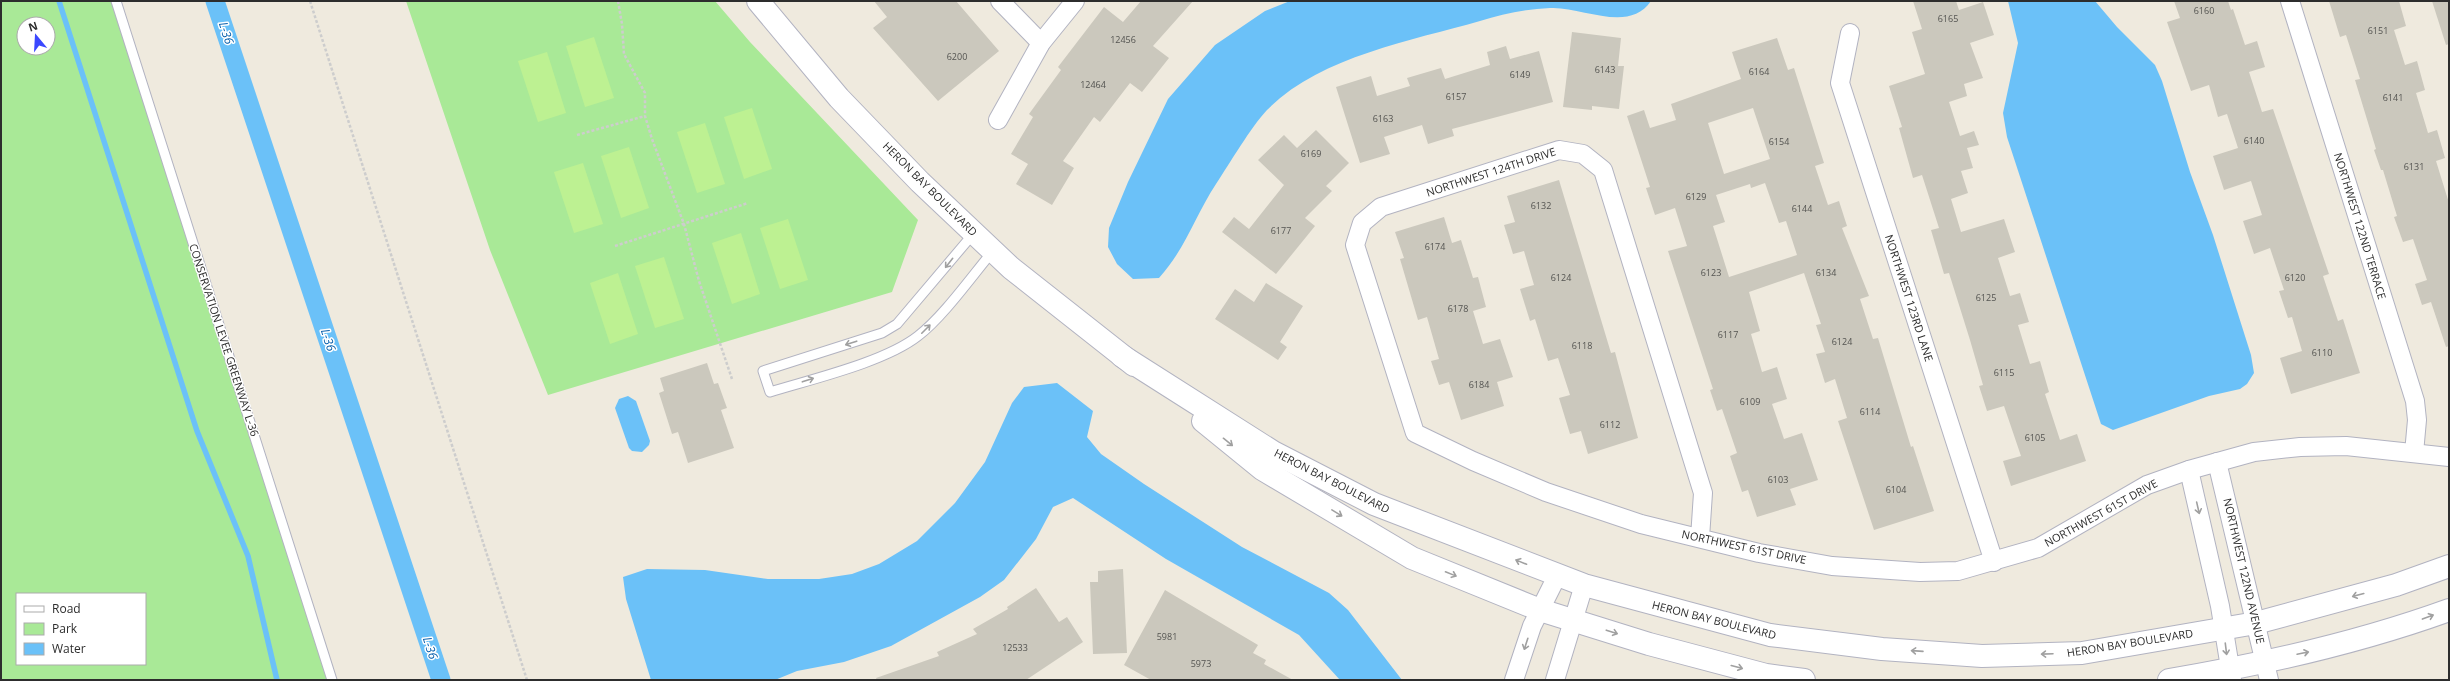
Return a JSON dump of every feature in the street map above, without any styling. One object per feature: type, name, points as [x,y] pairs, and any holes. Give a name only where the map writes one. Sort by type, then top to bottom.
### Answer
[{"type":"street","name":"HERON BAY BOULEVARD","points":[[758,1],[839,98],[920,182],[1011,268],[1262,469],[1412,558],[1540,610],[1648,644],[1744,669],[1804,680]]},
{"type":"street","points":[[1000,1],[1041,43]]},
{"type":"street","points":[[998,120],[1041,43],[1074,1]]},
{"type":"street","name":"NORTHWEST 122ND TERRACE","points":[[2290,1],[2415,401],[2417,420],[2414,453]]},
{"type":"street","name":"NORTHWEST 123RD LANE","points":[[1850,33],[1840,83],[1994,562]]},
{"type":"street","name":"NORTHWEST 124TH DRIVE","points":[[1415,433],[1355,245],[1362,223],[1381,207],[1559,150],[1583,154],[1602,170],[1703,493],[1700,538]]},
{"type":"street","name":"HERON BAY BOULEVARD","points":[[1122,356],[1273,452],[1368,501],[1584,586],[1770,635],[1882,649],[1975,655],[2082,653],[2256,622],[2396,585],[2449,566]]},
{"type":"street","name":"NORTHWEST 61ST DRIVE","points":[[1415,433],[1473,461],[1546,492],[1641,524],[1759,553],[1832,566],[1920,572],[1958,571],[1994,562],[2038,548],[2147,485],[2189,470],[2254,452],[2300,447],[2346,446],[2449,457]]},
{"type":"street","name":"NORTHWEST 122ND AVENUE","points":[[2217,462],[2267,671]]},
{"type":"street","points":[[2189,470],[2224,628],[2231,675]]},
{"type":"street","points":[[1514,680],[1532,626],[1557,576]]},
{"type":"street","points":[[1555,680],[1584,586]]},
{"type":"street","points":[[2169,680],[2267,671],[2449,610]]},
{"type":"lane","name":"CONSERVATION LEVEE GREENWAY L-36","points":[[116,1],[332,680]]},
{"type":"lane","points":[[974,233],[897,324],[882,333],[763,371],[770,392],[870,360],[893,351],[918,336],[993,251]]},
{"type":"path","points":[[310,1],[527,680]]},
{"type":"path","points":[[618,1],[622,24],[624,54],[645,93],[645,116],[684,224],[699,281],[732,379]]},
{"type":"path","points":[[577,135],[645,116]]},
{"type":"path","points":[[615,246],[748,203]]},
{"type":"green space","points":[[1,1],[116,1],[332,680],[1,680]]},
{"type":"green space","points":[[406,1],[715,1],[750,42],[918,220],[892,292],[548,395],[490,250]]},
{"type":"green space","points":[[594,37],[614,98],[585,107],[566,46]]},
{"type":"green space","points":[[547,52],[566,113],[538,122],[518,61]]},
{"type":"green space","points":[[752,108],[772,169],[744,179],[724,117]]},
{"type":"green space","points":[[705,123],[725,184],[697,193],[677,132]]},
{"type":"green space","points":[[629,147],[649,208],[621,218],[601,156]]},
{"type":"green space","points":[[583,163],[603,224],[574,233],[554,172]]},
{"type":"green space","points":[[788,219],[808,280],[780,289],[760,228]]},
{"type":"green space","points":[[741,233],[760,294],[732,304],[712,243]]},
{"type":"green space","points":[[664,257],[684,319],[655,328],[635,266]]},
{"type":"green space","points":[[618,273],[638,334],[610,344],[590,283]]},
{"type":"water","points":[[1290,1],[1651,1],[1642,11],[1630,16],[1604,16],[1562,8],[1532,9],[1505,14],[1367,53],[1312,77],[1288,92],[1267,110],[1254,126],[1209,196],[1183,244],[1159,278],[1133,279],[1117,264],[1108,247],[1109,228],[1128,182],[1168,99],[1215,45],[1265,11]]},
{"type":"water","points":[[2008,1],[2095,1],[2117,27],[2155,65],[2162,81],[2190,172],[2213,235],[2251,355],[2254,373],[2247,384],[2240,389],[2209,396],[2113,430],[2101,424],[2007,137],[2003,113],[2018,43]]},
{"type":"water","points":[[1057,383],[1093,411],[1087,437],[1101,454],[1144,484],[1242,547],[1329,593],[1348,610],[1402,680],[1340,680],[1299,635],[1166,559],[1073,498],[1053,507],[1036,539],[1004,580],[980,597],[891,646],[844,662],[797,671],[775,680],[651,680],[626,599],[623,577],[647,569],[705,570],[768,579],[819,579],[852,574],[879,564],[917,541],[955,503],[985,462],[1012,403],[1024,387]]},
{"type":"water","points":[[628,396],[636,401],[650,441],[649,445],[642,452],[632,451],[629,448],[615,408],[619,399]]},
{"type":"building","points":[[874,1],[956,1],[999,51],[938,101],[873,28],[887,17]]},
{"type":"building","points":[[1141,1],[1193,1],[1153,46],[1169,58],[1142,92],[1130,83],[1100,122],[1094,117],[1063,161],[1074,168],[1052,205],[1016,184],[1028,164],[1011,154],[1033,117],[1029,114],[1061,70],[1058,67],[1104,7],[1123,22]]},
{"type":"building","points":[[1913,1],[1956,1],[1959,10],[1983,2],[1994,35],[1970,43],[1983,78],[1964,84],[1967,96],[1949,102],[1960,136],[1974,131],[1979,145],[1967,148],[1973,168],[1961,171],[1968,193],[1951,199],[1961,232],[2004,219],[2015,252],[1998,258],[2010,296],[2020,293],[2029,322],[2018,325],[2030,364],[2040,361],[2049,392],[2045,394],[2060,440],[2077,434],[2086,461],[2011,486],[2003,461],[2021,456],[2004,406],[1987,411],[1979,386],[1983,385],[1970,340],[1949,273],[1944,274],[1931,230],[1939,228],[1922,175],[1913,178],[1899,128],[1902,127],[1889,86],[1925,74],[1912,32],[1922,29]]},
{"type":"building","points":[[2174,1],[2228,1],[2231,10],[2233,9],[2245,45],[2257,41],[2265,67],[2249,72],[2262,112],[2273,109],[2329,274],[2323,276],[2338,321],[2343,319],[2360,373],[2291,394],[2280,358],[2302,351],[2292,317],[2288,318],[2279,291],[2284,290],[2270,248],[2254,254],[2243,221],[2262,215],[2251,181],[2224,190],[2213,156],[2238,148],[2227,114],[2218,117],[2209,85],[2191,91],[2167,22],[2180,18]]},
{"type":"building","points":[[2329,1],[2399,1],[2406,26],[2394,30],[2405,65],[2417,61],[2425,90],[2416,93],[2428,133],[2437,130],[2445,158],[2436,161],[2449,203],[2449,346],[2446,347],[2431,302],[2422,305],[2415,284],[2427,280],[2413,239],[2403,242],[2394,217],[2397,216],[2383,170],[2381,170],[2374,150],[2376,149],[2355,80],[2360,79],[2346,35],[2340,37]]},
{"type":"building","points":[[2432,1],[2449,1],[2449,44],[2446,45]]},
{"type":"building","points":[[1572,32],[1621,38],[1618,66],[1624,66],[1619,109],[1592,106],[1592,110],[1563,107]]},
{"type":"building","points":[[1777,38],[1788,70],[1794,68],[1824,163],[1815,166],[1828,205],[1839,201],[1847,226],[1842,228],[1869,296],[1860,299],[1873,339],[1878,338],[1911,447],[1913,446],[1934,511],[1874,530],[1838,421],[1847,418],[1835,379],[1825,383],[1816,354],[1825,352],[1816,325],[1821,324],[1804,273],[1749,292],[1760,331],[1751,334],[1762,372],[1777,367],[1787,399],[1772,404],[1784,439],[1802,433],[1818,480],[1790,489],[1796,505],[1757,517],[1748,490],[1742,492],[1730,456],[1737,453],[1722,409],[1717,411],[1710,390],[1713,389],[1668,251],[1687,246],[1675,208],[1655,215],[1646,188],[1650,187],[1627,116],[1644,110],[1650,128],[1676,120],[1671,104],[1741,79],[1732,52]],"holes":[[[1753,108],[1770,159],[1724,174],[1708,123]],[[1765,183],[1779,223],[1786,221],[1797,255],[1729,277],[1713,226],[1725,222],[1716,195],[1750,184],[1751,188]]]},
{"type":"building","points":[[1506,46],[1510,59],[1539,51],[1553,102],[1452,129],[1454,136],[1428,144],[1422,125],[1384,137],[1390,154],[1360,163],[1336,87],[1371,76],[1377,96],[1410,86],[1407,78],[1441,68],[1445,79],[1490,65],[1487,52]]},
{"type":"building","points":[[1316,130],[1349,163],[1326,186],[1332,191],[1305,218],[1315,226],[1276,274],[1222,232],[1234,217],[1249,229],[1284,185],[1258,160],[1284,135],[1297,148]]},
{"type":"building","points":[[1559,180],[1611,353],[1615,352],[1638,438],[1588,454],[1581,431],[1570,434],[1559,398],[1570,395],[1558,358],[1548,361],[1535,319],[1530,321],[1520,289],[1534,285],[1524,251],[1513,254],[1504,225],[1515,222],[1507,196]]},
{"type":"building","points":[[1444,217],[1452,243],[1461,240],[1473,278],[1478,277],[1486,307],[1473,311],[1483,344],[1500,339],[1513,377],[1497,382],[1504,406],[1461,420],[1449,382],[1439,385],[1431,361],[1439,359],[1427,317],[1418,320],[1400,259],[1404,258],[1395,232]]},
{"type":"building","points":[[1266,283],[1303,306],[1280,342],[1287,347],[1278,360],[1215,319],[1235,289],[1254,302]]},
{"type":"building","points":[[707,363],[714,384],[718,383],[727,408],[721,410],[734,448],[688,463],[678,432],[672,434],[659,393],[664,391],[660,378]]},
{"type":"building","points":[[1123,569],[1127,653],[1093,654],[1090,582],[1098,582],[1098,571]]},
{"type":"building","points":[[1036,588],[1059,622],[1067,617],[1083,642],[1026,680],[877,680],[876,678],[939,656],[937,652],[977,634],[973,629],[1008,609],[1007,607]]},
{"type":"building","points":[[1165,590],[1258,645],[1253,653],[1266,660],[1264,664],[1293,680],[1151,680],[1124,665]]},
{"type":"waterway","points":[[59,1],[197,431],[248,556],[277,680]]},
{"type":"waterway","name":"L-36","points":[[215,1],[441,680]]}]
